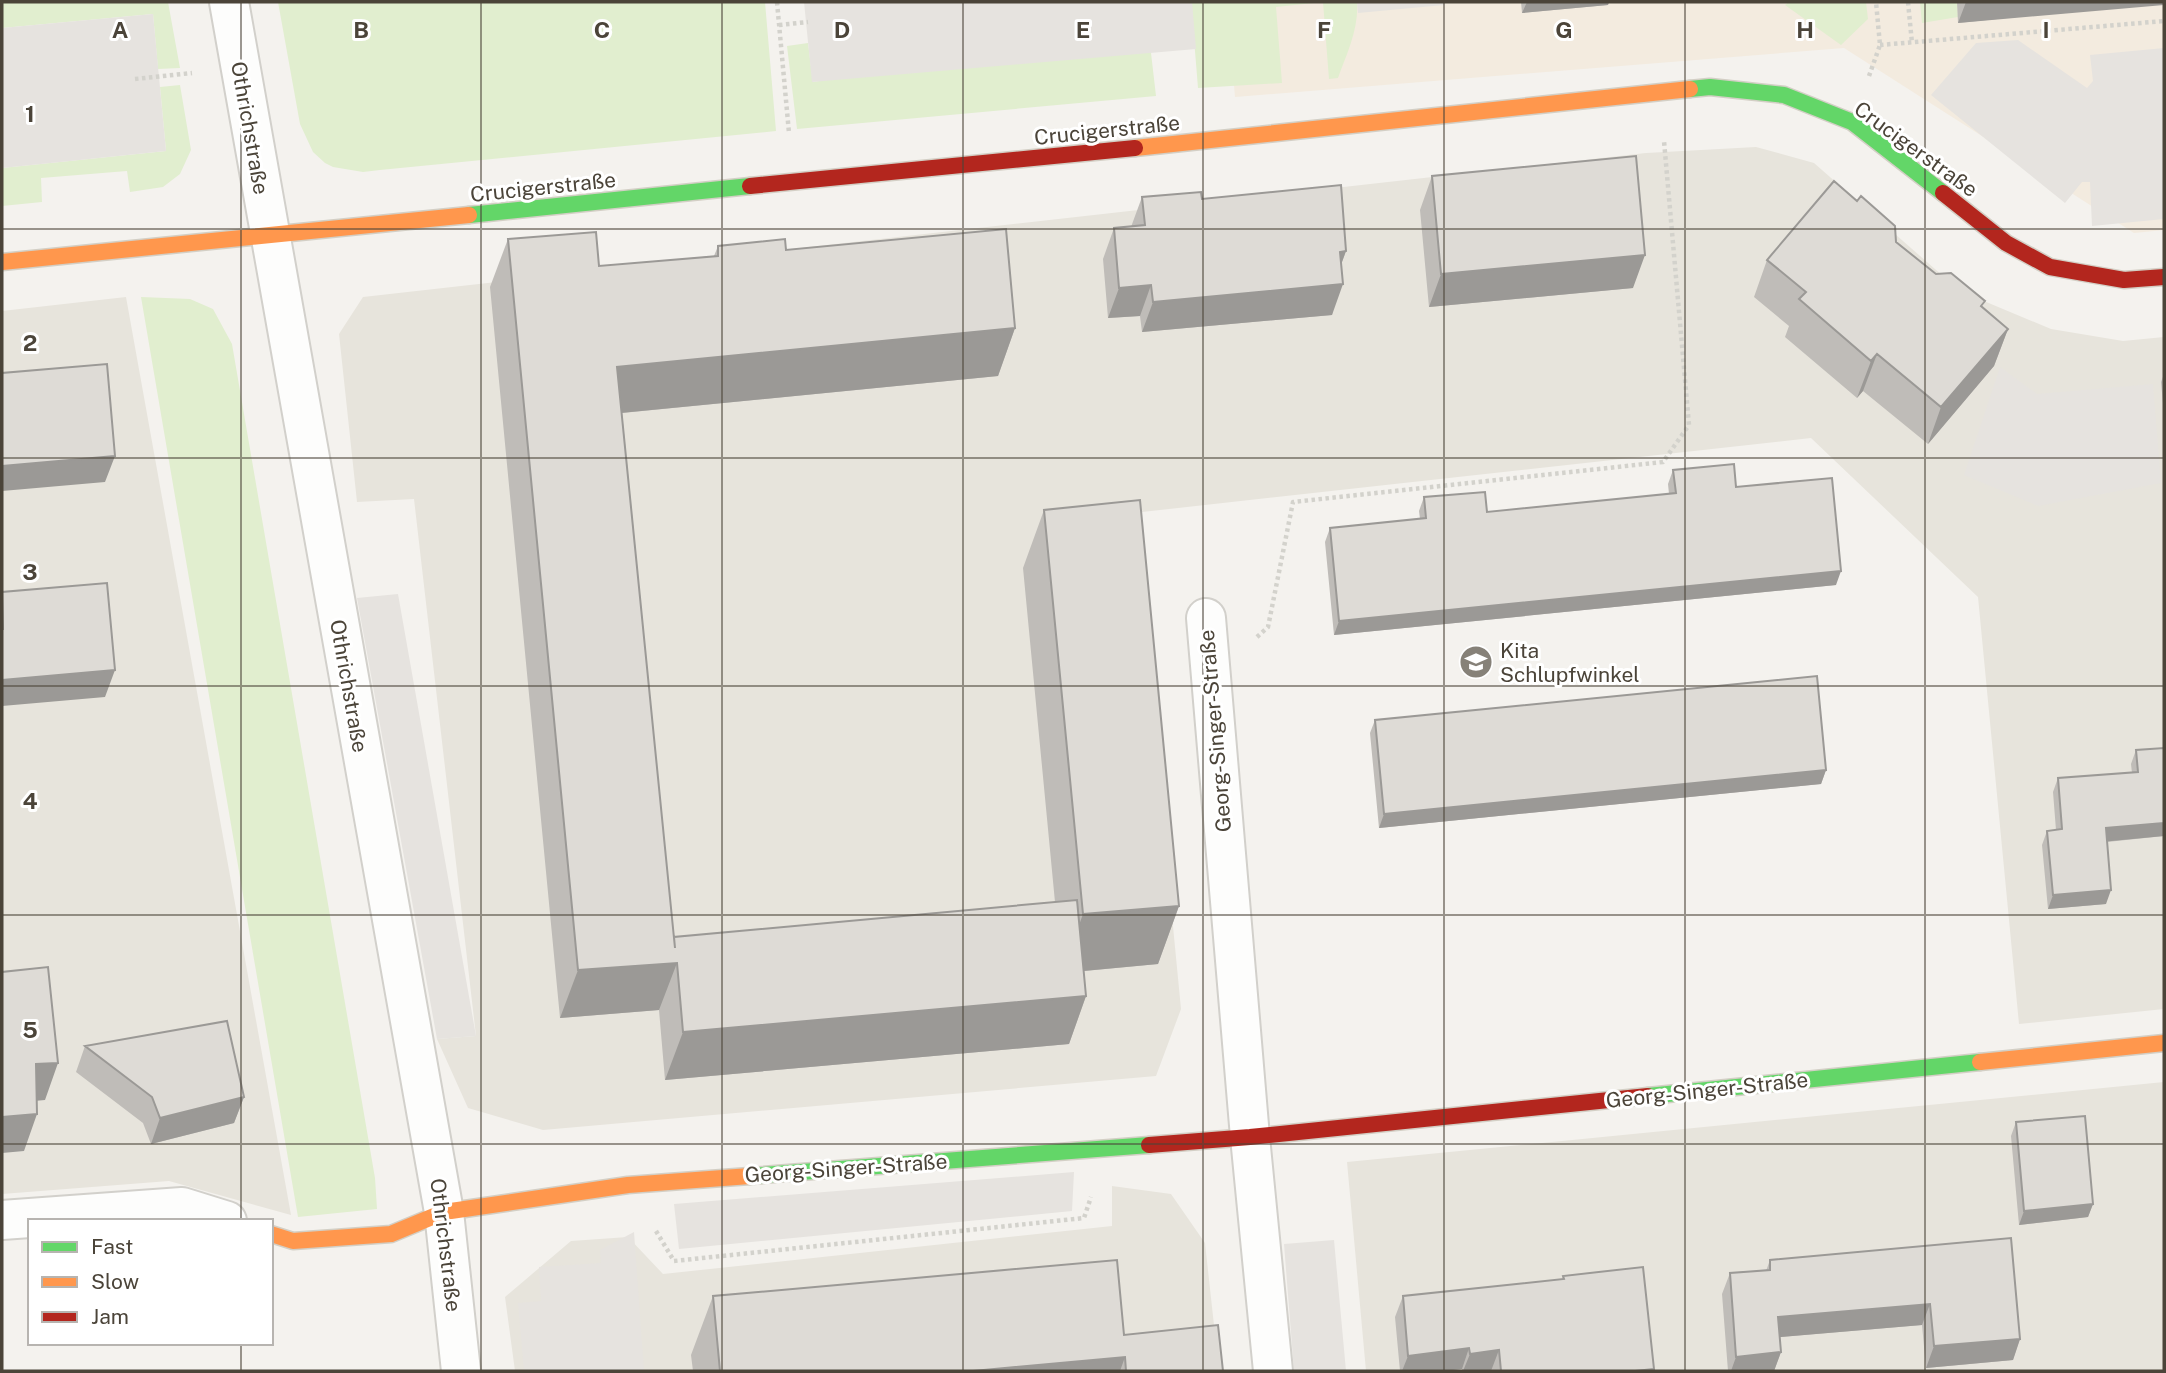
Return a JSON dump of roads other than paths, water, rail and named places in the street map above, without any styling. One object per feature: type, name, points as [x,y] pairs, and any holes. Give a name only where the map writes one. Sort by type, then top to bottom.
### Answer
[{"type":"street","name":"Othrichstraße","points":[[229,2],[444,1212],[461,1371]]},
{"type":"street","name":"Crucigerstraße","points":[[2,262],[1322,129],[1710,87],[1784,96],[1852,122],[2006,243],[2050,267],[2124,280],[2164,277]]},
{"type":"street","name":"Georg-Singer-Straße","points":[[1206,618],[1250,1137],[1273,1371]]},
{"type":"street","name":"Georg-Singer-Straße","points":[[273,1235],[293,1241],[391,1234],[444,1212],[628,1185],[1250,1137],[2164,1043]]},
{"type":"street","points":[[2,1220],[182,1207],[221,1219]]},
{"type":"place","name":"Kita Schlupfwinkel","points":[[1476,662]]}]
